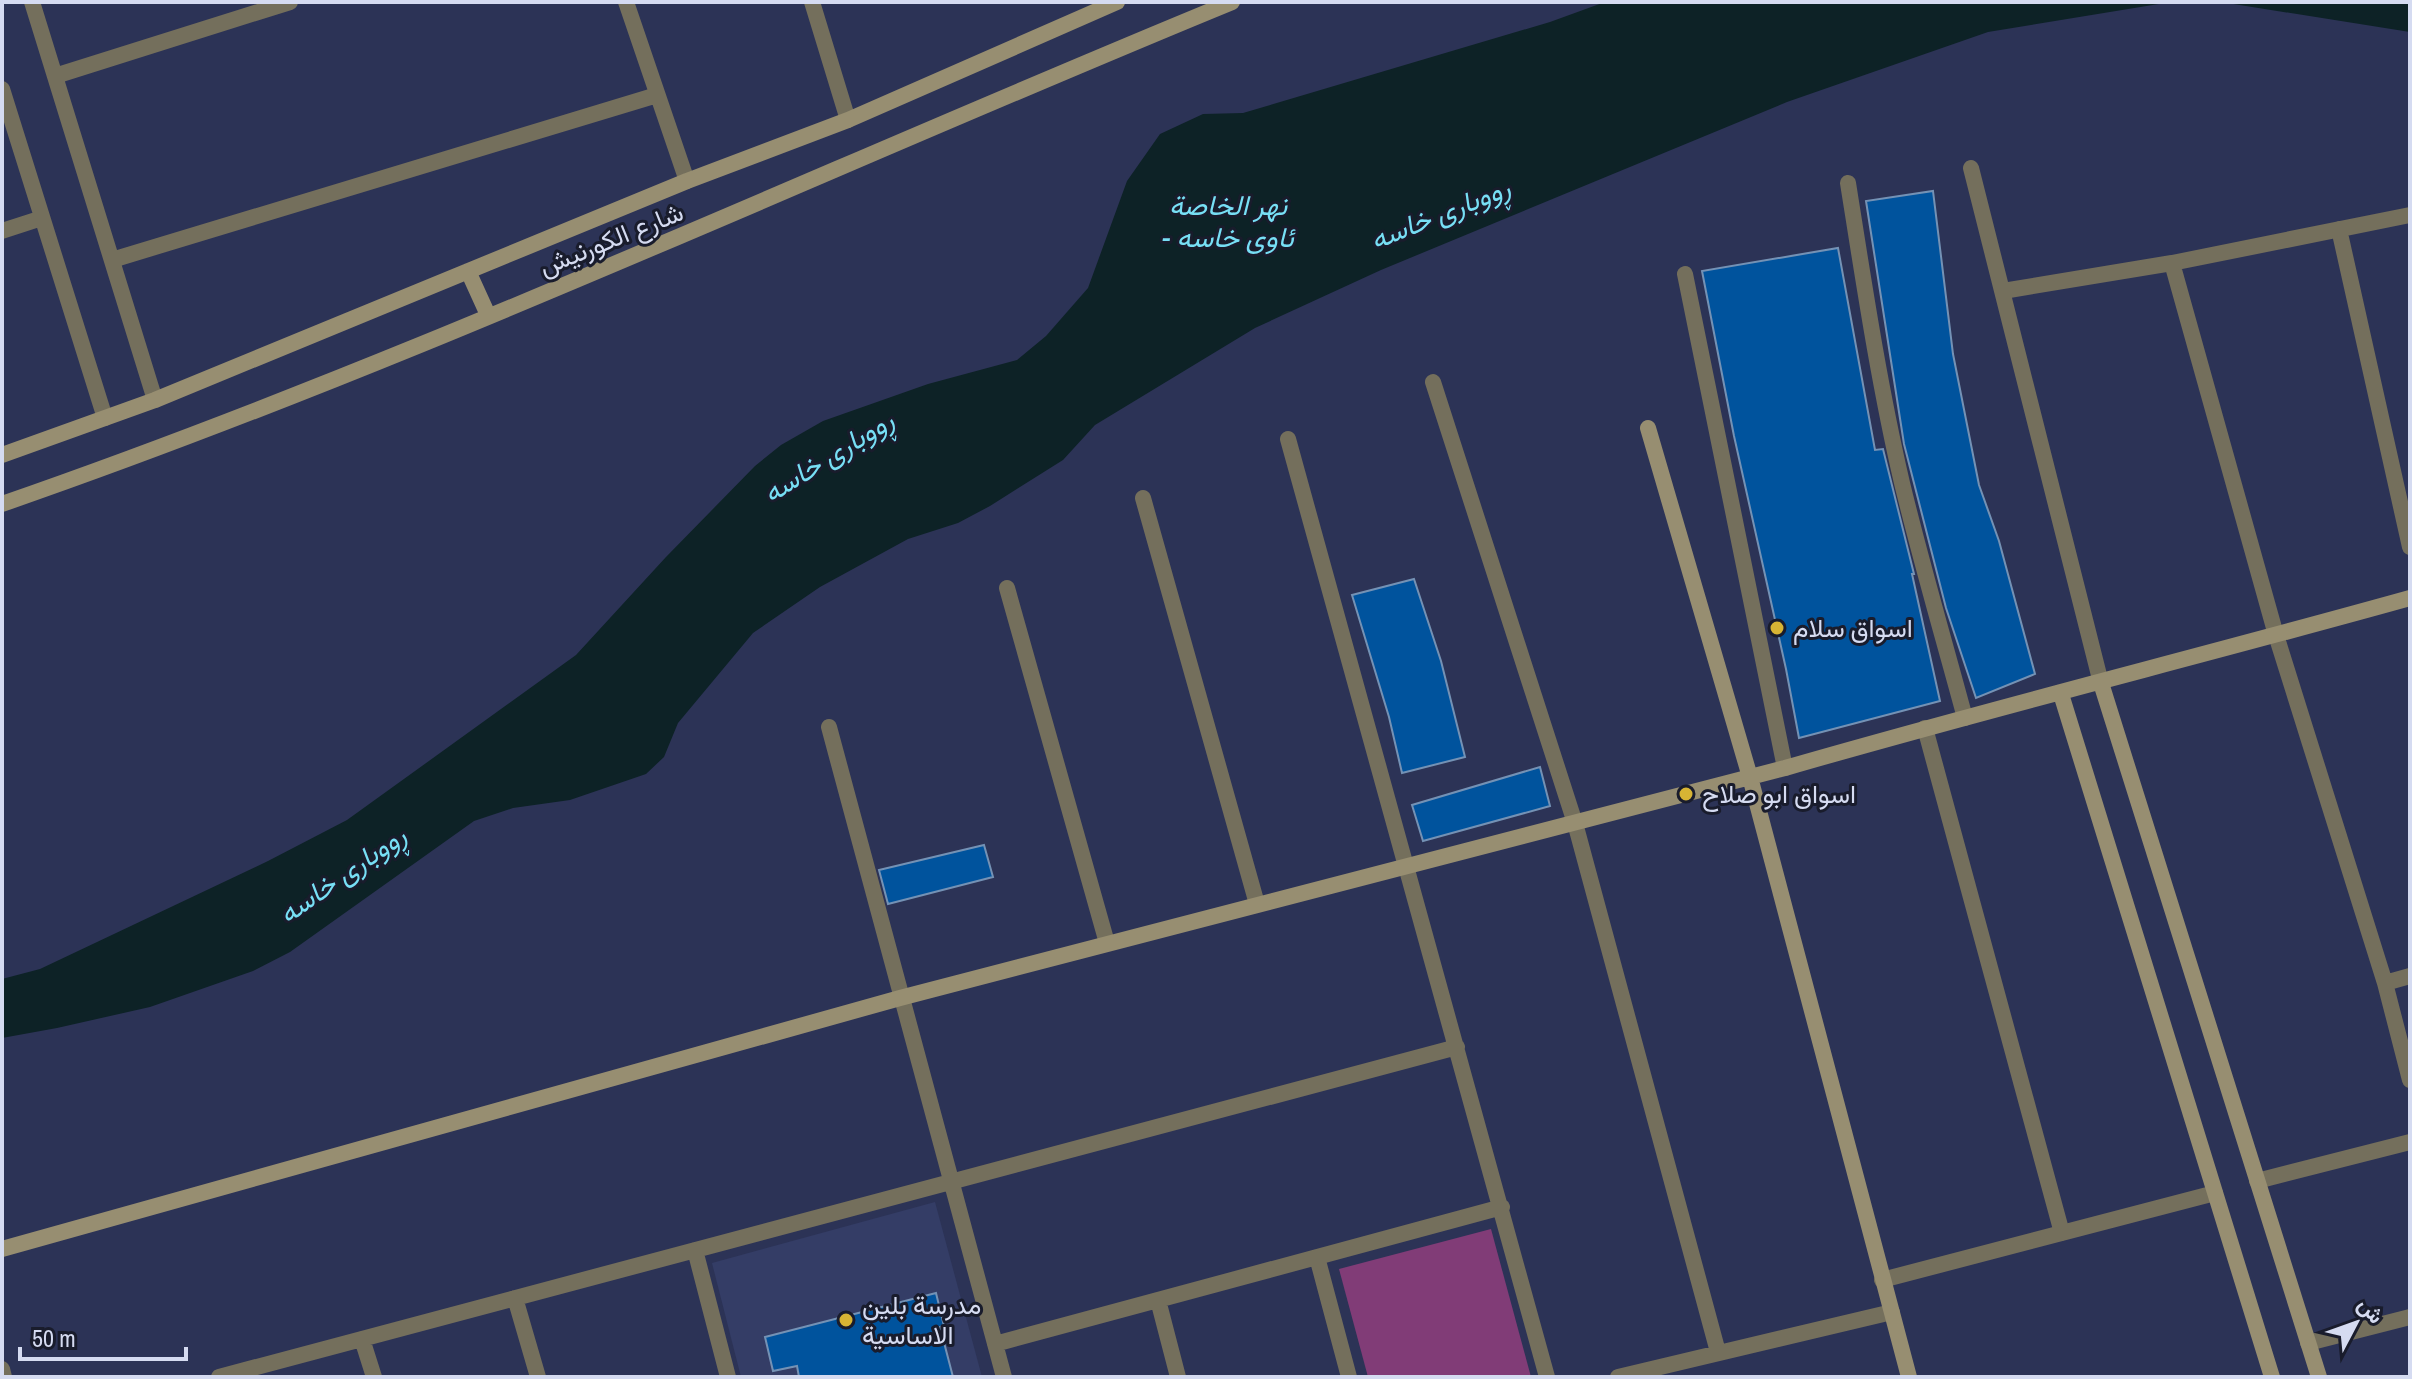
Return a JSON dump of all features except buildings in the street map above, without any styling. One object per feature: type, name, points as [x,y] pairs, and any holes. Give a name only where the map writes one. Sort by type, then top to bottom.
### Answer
[{"type":"street","points":[[32,2],[155,400]]},
{"type":"street","points":[[55,76],[290,2]]},
{"type":"street","points":[[626,2],[687,181]]},
{"type":"street","points":[[812,2],[848,120]]},
{"type":"street","name":"شارع الكورنيش","points":[[2,455],[155,400],[687,181],[848,120],[1117,2]]},
{"type":"street","name":"شارع الكورنيش","points":[[2,504],[225,424],[742,211],[989,102],[1232,2]]},
{"type":"street","points":[[2,89],[105,418]]},
{"type":"street","points":[[112,260],[657,95]]},
{"type":"street","points":[[1971,168],[2101,683],[2319,1377]]},
{"type":"street","points":[[1848,183],[1896,456],[1965,718]]},
{"type":"street","points":[[2003,291],[2172,263],[2410,215]]},
{"type":"street","points":[[2,231],[42,218]]},
{"type":"street","points":[[2339,229],[2410,547]]},
{"type":"street","points":[[2172,263],[2276,635],[2385,983],[2410,1080]]},
{"type":"street","points":[[468,271],[488,315]]},
{"type":"street","points":[[1685,274],[1785,768]]},
{"type":"street","points":[[1433,382],[1575,823],[1718,1352]]},
{"type":"street","points":[[1648,428],[1750,777],[1909,1377]]},
{"type":"street","points":[[1288,439],[1547,1377]]},
{"type":"street","points":[[1143,498],[1257,904]]},
{"type":"street","points":[[1007,588],[1107,943]]},
{"type":"street","points":[[2,1249],[900,998],[1785,768],[2410,598]]},
{"type":"street","points":[[2061,694],[2272,1377]]},
{"type":"street","points":[[829,727],[1004,1377]]},
{"type":"street","points":[[1925,728],[2062,1233]]},
{"type":"street","points":[[2385,983],[2410,976]]},
{"type":"street","points":[[219,1377],[1457,1047]]},
{"type":"street","points":[[2257,1181],[2410,1142]]},
{"type":"street","points":[[1882,1280],[2215,1193]]},
{"type":"street","points":[[995,1344],[1502,1207]]},
{"type":"street","points":[[695,1250],[728,1377]]},
{"type":"street","points":[[1317,1257],[1349,1377]]},
{"type":"street","points":[[515,1298],[538,1377]]},
{"type":"street","points":[[1158,1300],[1178,1377]]},
{"type":"street","points":[[1618,1377],[1892,1312]]},
{"type":"street","points":[[2308,1343],[2410,1317]]},
{"type":"street","points":[[362,1339],[374,1377]]},
{"type":"street","points":[[2,1369],[4,1377]]},
{"type":"shaded area","name":"مدرسة بلين الاساسية","points":[[935,1202],[982,1377],[741,1377],[712,1263]]},
{"type":"shaded area","points":[[1491,1229],[1531,1377],[1368,1377],[1339,1269]]},
{"type":"water","name":"نهر الخاصة - ئاوی خاسە","points":[[1605,2],[2171,2],[1988,32],[1787,102],[1381,270],[1255,328],[1095,425],[1063,460],[990,506],[958,523],[908,539],[820,587],[753,633],[678,723],[664,757],[646,774],[570,800],[513,808],[474,821],[290,952],[253,971],[150,1007],[2,1038],[2,979],[40,969],[347,820],[576,655],[666,557],[755,466],[781,445],[823,421],[928,384],[1017,360],[1046,336],[1088,288],[1127,181],[1160,134],[1203,114],[1243,113],[1550,22]]},
{"type":"water","points":[[2221,2],[2410,2],[2410,32]]},
{"type":"place","name":"اسواق سلام","points":[[1777,628]]},
{"type":"place","name":"اسواق ابو صلاح","points":[[1686,794]]},
{"type":"place","name":"مدرسة بلين الاساسية","points":[[846,1320]]},
{"type":"water label","name":"ڕووباری خاسە","points":[[1440,213]]},
{"type":"water label","name":"ڕووباری خاسە","points":[[828,456]]},
{"type":"water label","name":"ڕووباری خاسە","points":[[342,874]]}]
